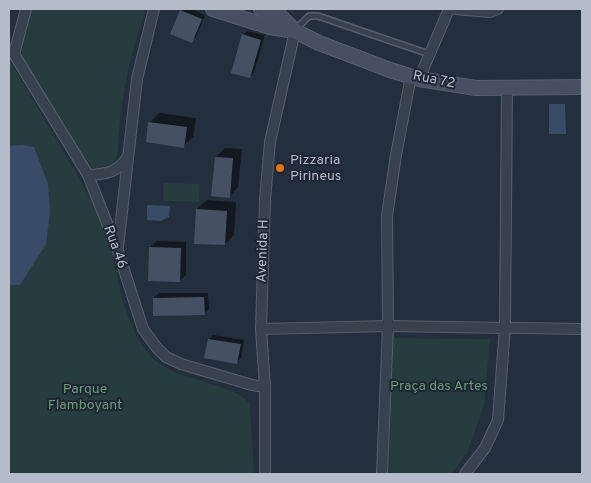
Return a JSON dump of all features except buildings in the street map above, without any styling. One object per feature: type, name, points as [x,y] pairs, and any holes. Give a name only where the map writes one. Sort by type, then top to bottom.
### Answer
[{"type":"main road","points":[[214,9],[270,27],[295,30]]},
{"type":"main road","points":[[266,9],[279,15],[295,30]]},
{"type":"main road","name":"Rua 72","points":[[295,30],[328,46],[390,70],[415,77],[476,88],[582,87]]},
{"type":"street","points":[[11,52],[26,9]]},
{"type":"street","points":[[118,251],[137,79],[154,9]]},
{"type":"street","points":[[382,474],[388,326],[388,216],[396,155],[415,77],[430,54],[449,9]]},
{"type":"street","points":[[455,9],[490,12],[498,9]]},
{"type":"street","name":"Avenida H","points":[[265,474],[265,387],[261,329],[265,200],[270,142],[295,30]]},
{"type":"street","name":"Rua 46","points":[[11,52],[88,175],[118,251],[143,329],[156,348],[166,357],[181,364],[252,385],[265,387]]},
{"type":"street","points":[[464,474],[485,448],[498,420],[505,327],[507,89]]},
{"type":"street","points":[[88,175],[110,173],[120,167],[127,157]]},
{"type":"street","points":[[261,329],[388,326],[582,329]]},
{"type":"lane","points":[[295,30],[309,16],[318,16],[430,54]]},
{"type":"green space","points":[[31,9],[146,9],[136,39],[125,86],[120,117],[118,152],[115,161],[108,169],[95,170],[88,165],[23,60],[21,47]]},
{"type":"green space","name":"Parque Flamboyant","points":[[9,59],[95,206],[105,231],[124,304],[139,340],[150,355],[163,366],[184,376],[233,391],[250,404],[254,474],[9,474]]},
{"type":"green space","points":[[163,183],[200,184],[199,202],[163,201]]},
{"type":"green space","name":"Praça das Artes","points":[[393,338],[490,339],[484,405],[467,453],[451,474],[389,474]]},
{"type":"water","points":[[549,104],[565,104],[566,134],[549,134]]},
{"type":"water","points":[[23,145],[34,147],[48,184],[50,212],[46,244],[20,285],[9,285],[9,146]]},
{"type":"water","points":[[147,205],[170,206],[169,217],[161,221],[147,220]]},
{"type":"place","name":"Pizzaria Pirineus","points":[[280,168]]}]
